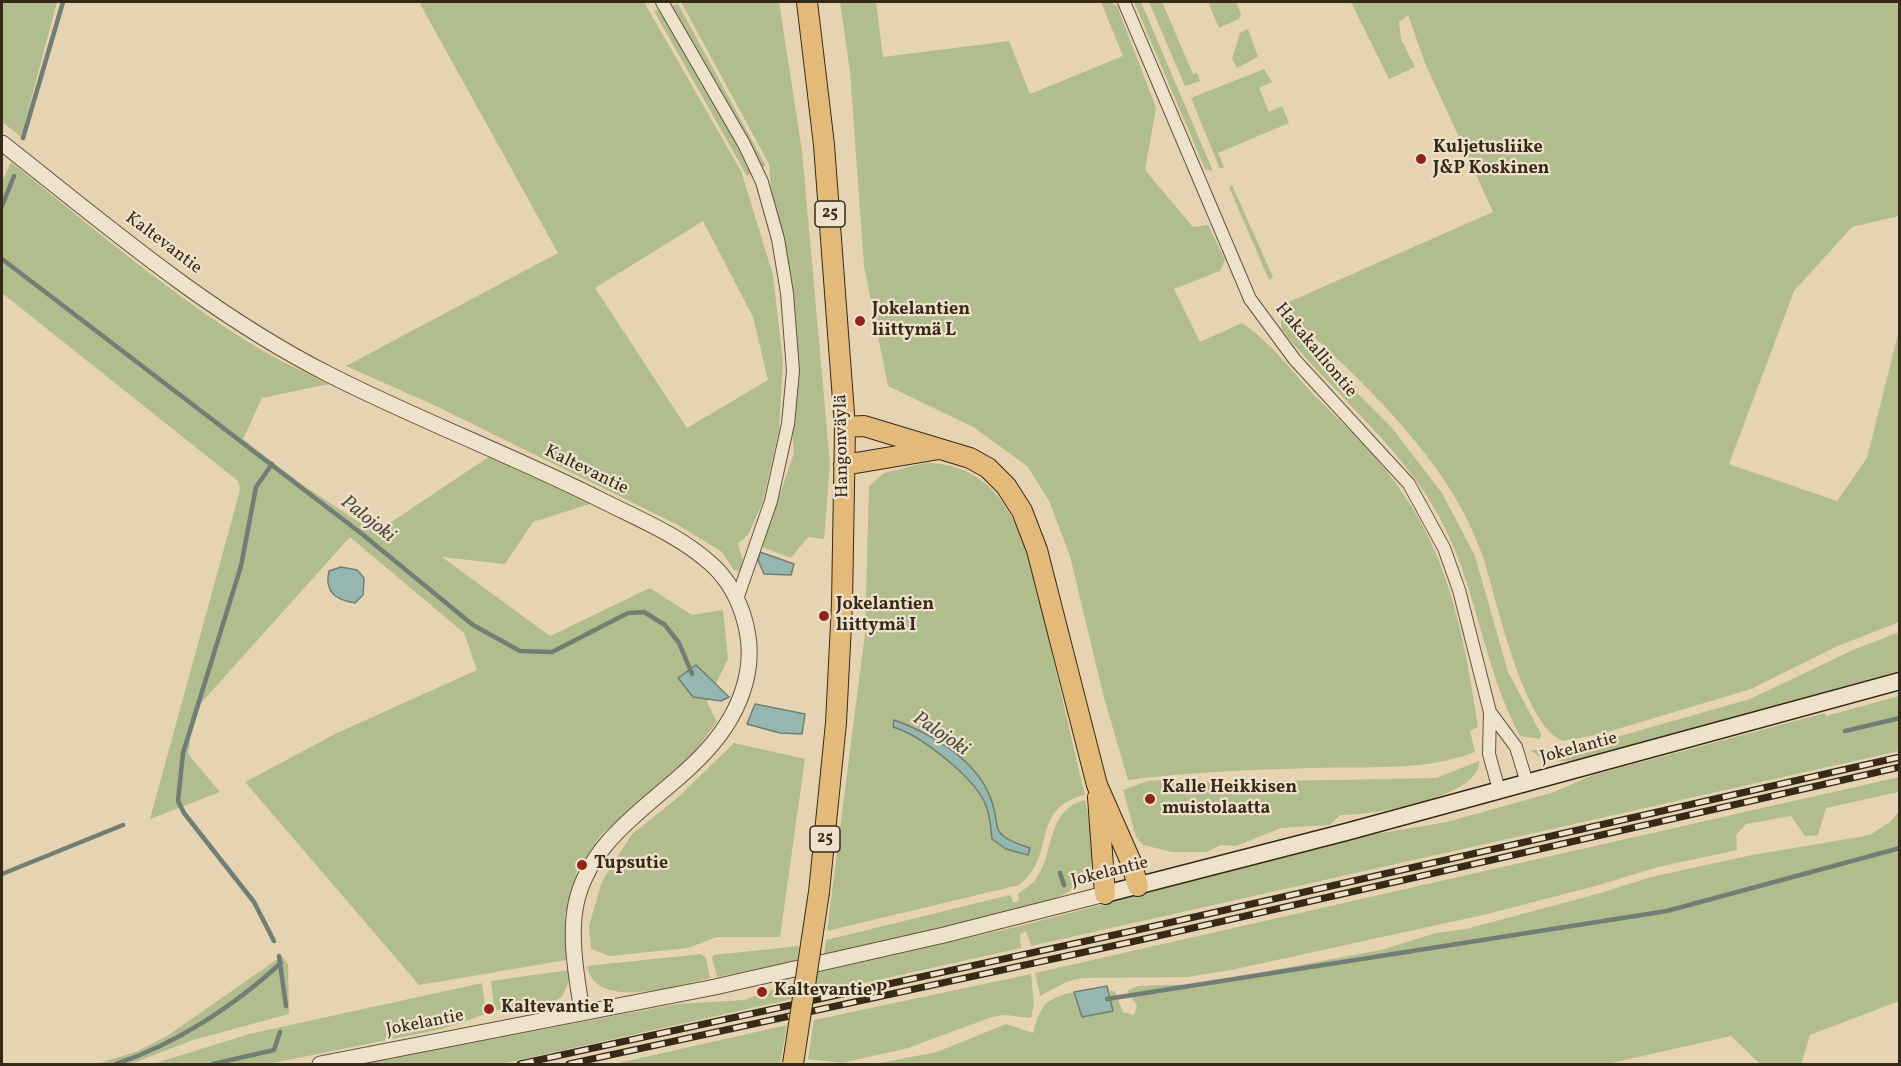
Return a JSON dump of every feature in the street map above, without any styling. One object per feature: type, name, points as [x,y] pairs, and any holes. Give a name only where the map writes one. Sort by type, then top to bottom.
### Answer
[{"type":"highway","name":"Hangonväylä","points":[[793,1065],[819,892],[836,723],[842,604],[845,427],[824,145],[807,2]]},
{"type":"highway","points":[[845,427],[864,426],[906,436],[970,458],[988,468],[1006,486],[1022,512],[1037,550],[1097,785],[1131,862],[1138,886]]},
{"type":"highway","points":[[844,465],[939,449]]},
{"type":"highway","points":[[1097,785],[1106,894]]},
{"type":"main road","name":"Jokelantie","points":[[1106,894],[1527,783],[1899,681]]},
{"type":"street","points":[[662,2],[744,144],[762,182],[778,239],[787,293],[793,371],[788,424],[771,501],[737,599]]},
{"type":"street","name":"Hakakalliontie","points":[[1124,2],[1250,299],[1295,360],[1384,454],[1409,484],[1444,548],[1459,590],[1490,712],[1489,754],[1499,790]]},
{"type":"street","name":"Kaltevantie","points":[[2,143],[201,298],[269,343],[330,375],[582,490],[648,523],[694,550],[714,566],[737,599],[746,629],[748,673],[730,719],[701,758],[616,833],[601,850],[591,864],[579,893],[574,930],[582,1012]]},
{"type":"street","name":"Hakakalliontie","points":[[1490,712],[1516,747],[1527,783]]},
{"type":"street","name":"Jokelantie","points":[[320,1065],[715,987],[1106,894]]},
{"type":"green space","points":[[2,2],[57,2],[21,137],[2,122]]},
{"type":"green space","points":[[419,2],[644,2],[741,171],[773,275],[783,362],[779,430],[763,501],[748,535],[738,543],[744,566],[741,571],[734,570],[722,552],[678,525],[438,407],[346,366],[558,253]],"holes":[[[703,221],[753,317],[768,380],[687,428],[595,288]]]},
{"type":"green space","points":[[681,2],[779,2],[802,151],[830,464],[824,539],[808,537],[791,558],[762,547],[794,453],[769,164]]},
{"type":"green space","points":[[840,2],[876,2],[883,57],[1009,41],[1030,94],[1123,56],[1101,2],[1110,2],[1117,6],[1156,108],[1145,170],[1193,227],[1208,225],[1225,260],[1220,271],[1174,289],[1200,342],[1242,323],[1272,349],[1363,444],[1395,481],[1434,549],[1454,606],[1468,666],[1478,727],[1470,731],[1475,752],[1435,763],[1394,767],[1243,771],[1128,780],[1103,694],[1070,556],[1049,501],[1028,467],[975,428],[888,386],[864,266],[850,71]]},
{"type":"green space","points":[[1134,2],[1141,2],[1213,171],[1205,169]]},
{"type":"green space","points":[[1149,2],[1162,2],[1193,74],[1197,73],[1200,81],[1185,86]]},
{"type":"green space","points":[[1208,2],[1236,2],[1241,14],[1239,19],[1219,28]]},
{"type":"green space","points":[[1351,2],[1899,2],[1899,216],[1852,227],[1794,291],[1729,464],[1837,501],[1867,458],[1899,330],[1899,622],[1838,646],[1751,689],[1601,734],[1563,741],[1549,730],[1535,712],[1524,687],[1503,629],[1483,557],[1468,522],[1449,488],[1402,425],[1291,315],[1284,304],[1493,212],[1425,63],[1408,15],[1399,22],[1401,39],[1415,67],[1389,79]]},
{"type":"green space","points":[[678,4],[766,166],[747,176],[654,11]]},
{"type":"green space","points":[[1248,29],[1258,57],[1237,68],[1232,59],[1240,33]]},
{"type":"green space","points":[[1264,69],[1272,82],[1259,88],[1269,112],[1282,106],[1289,123],[1218,153],[1224,167],[1220,169],[1191,98]]},
{"type":"green space","points":[[11,162],[134,261],[197,308],[263,351],[329,384],[262,398],[243,439],[300,483],[375,533],[490,456],[593,503],[533,522],[505,564],[442,557],[550,636],[650,588],[692,615],[723,610],[728,659],[707,702],[717,722],[691,756],[601,835],[577,870],[565,915],[567,960],[419,985],[245,782],[337,733],[477,670],[464,633],[350,537],[201,703],[188,754],[220,792],[150,819],[240,490],[238,481],[2,293],[2,182]]},
{"type":"green space","points":[[1232,185],[1273,277],[1269,280],[1229,187]]},
{"type":"green space","points":[[1284,319],[1392,428],[1442,493],[1475,556],[1508,672],[1541,734],[1540,739],[1520,736],[1508,711],[1457,555],[1431,502],[1392,450],[1282,330],[1281,320]]},
{"type":"green space","points":[[925,463],[942,464],[966,471],[980,479],[1002,502],[1024,544],[1032,568],[1085,795],[1068,801],[1056,811],[1037,861],[1030,874],[1019,885],[827,931],[865,633],[869,486],[884,473]],"holes":[[[910,726],[956,753],[988,791],[998,833],[1007,841],[1030,848],[1006,849],[992,839],[987,807],[970,781],[932,748],[905,731],[894,727]]]},
{"type":"green space","points":[[1899,632],[1899,671],[1576,760],[1552,760],[1541,757],[1531,750],[1571,750],[1750,699],[1853,650]]},
{"type":"green space","points":[[1899,696],[1899,751],[1031,946],[1026,931],[1020,934],[1021,948],[501,1064],[361,1064],[677,1004],[744,1000],[793,983],[794,978],[1020,926],[1364,836],[1447,822],[1554,792],[1593,775],[1825,713],[1826,716]]},
{"type":"green space","points":[[734,743],[805,759],[780,937],[717,937],[688,948],[609,956],[591,949],[589,926],[602,881],[632,834],[675,800]]},
{"type":"green space","points":[[1479,761],[1475,774],[1462,785],[1443,795],[1397,808],[1340,815],[1330,825],[1281,828],[1236,846],[1221,845],[1206,852],[1172,852],[1143,845],[1136,837],[1123,790],[1148,781],[1173,779],[1174,783],[1436,778]]},
{"type":"green space","points":[[1899,777],[1899,792],[1826,808],[1818,835],[1805,836],[1791,816],[1746,824],[1736,835],[1737,850],[1658,867],[1592,887],[1483,915],[1231,970],[1187,977],[1082,978],[1066,982],[1040,996],[1035,973]]},
{"type":"green space","points":[[1085,800],[1090,825],[1092,861],[1088,874],[1080,884],[1067,893],[1023,908],[824,955],[826,940],[1010,895],[1016,903],[1019,900],[1018,894],[1036,879],[1042,868],[1057,822],[1063,813],[1072,805]]},
{"type":"green space","points":[[1899,811],[1899,1001],[1810,1035],[1801,1064],[1760,1064],[1731,1036],[1607,1064],[875,1064],[937,1052],[1006,1024],[1033,1033],[1042,1009],[1050,1000],[1074,992],[1082,1017],[1112,1011],[1110,990],[1115,992],[1123,1012],[1134,1015],[1137,1005],[1127,991],[1138,986],[1198,984],[1381,950],[1436,933],[1466,929],[1597,894],[1651,877],[1752,855],[1870,835],[1891,821]]},
{"type":"green space","points":[[799,946],[797,961],[717,977],[712,958],[714,955]]},
{"type":"green space","points":[[701,954],[706,958],[710,978],[641,992],[606,989],[594,980],[587,966]]},
{"type":"green space","points":[[282,956],[288,964],[289,1014],[193,1040],[131,1064],[97,1064],[138,1051],[167,1036]]},
{"type":"green space","points":[[569,970],[569,981],[562,997],[538,1006],[517,1010],[507,1011],[494,1008],[491,981]]},
{"type":"green space","points":[[1031,974],[1034,1004],[1031,1018],[1005,1015],[992,1017],[908,1048],[842,1063],[808,1059],[814,1020]]},
{"type":"green space","points":[[482,983],[486,1014],[442,1029],[268,1064],[153,1064],[249,1034]]},
{"type":"green space","points":[[787,1025],[780,1064],[614,1064]]},
{"type":"water","points":[[760,552],[794,564],[791,575],[764,574],[758,560]]},
{"type":"water","points":[[341,567],[357,570],[364,578],[363,595],[355,603],[342,600],[330,590],[329,571]]},
{"type":"water","points":[[696,665],[729,697],[721,701],[693,697],[678,678]]},
{"type":"water","points":[[755,704],[805,714],[802,734],[780,733],[747,724]]},
{"type":"water","points":[[894,720],[921,731],[948,747],[971,768],[981,779],[988,792],[1000,833],[1015,843],[1030,848],[1028,855],[1006,849],[992,839],[987,807],[970,781],[931,748],[904,731],[893,727]]},
{"type":"water","points":[[1107,986],[1113,1011],[1082,1017],[1074,992]]},
{"type":"waterway","points":[[23,138],[63,2]]},
{"type":"waterway","points":[[2,206],[14,176]]},
{"type":"waterway","name":"Palojoki","points":[[2,259],[362,534],[473,625],[520,651],[552,652],[628,613],[644,612],[665,625],[679,643],[692,674]]},
{"type":"waterway","points":[[272,464],[256,487],[241,566],[183,753],[178,801],[184,813],[254,902],[274,941]]},
{"type":"waterway","points":[[1845,731],[1900,718]]},
{"type":"waterway","points":[[2,874],[123,825]]},
{"type":"waterway","points":[[1107,999],[1667,911],[1900,848]]},
{"type":"waterway","points":[[1060,873],[1064,885]]},
{"type":"waterway","points":[[279,956],[286,1006]]},
{"type":"waterway","points":[[116,1064],[182,1035],[224,1009],[281,963]]},
{"type":"waterway","points":[[213,1064],[274,1050],[280,1032]]},
{"type":"railway","points":[[520,1064],[1137,930],[1900,757]]},
{"type":"railway","points":[[569,1064],[1140,940],[1900,767]]},
{"type":"place","name":"Kuljetusliike J&P Koskinen","points":[[1421,159]]},
{"type":"place","name":"Jokelantien liittymä L","points":[[860,321]]},
{"type":"place","name":"Jokelantien liittymä I","points":[[824,616]]},
{"type":"place","name":"Kalle Heikkisen muistolaatta","points":[[1150,799]]},
{"type":"place","name":"Tupsutie","points":[[582,865]]},
{"type":"place","name":"Kaltevantie P","points":[[762,992]]},
{"type":"place","name":"Kaltevantie E","points":[[489,1009]]}]
